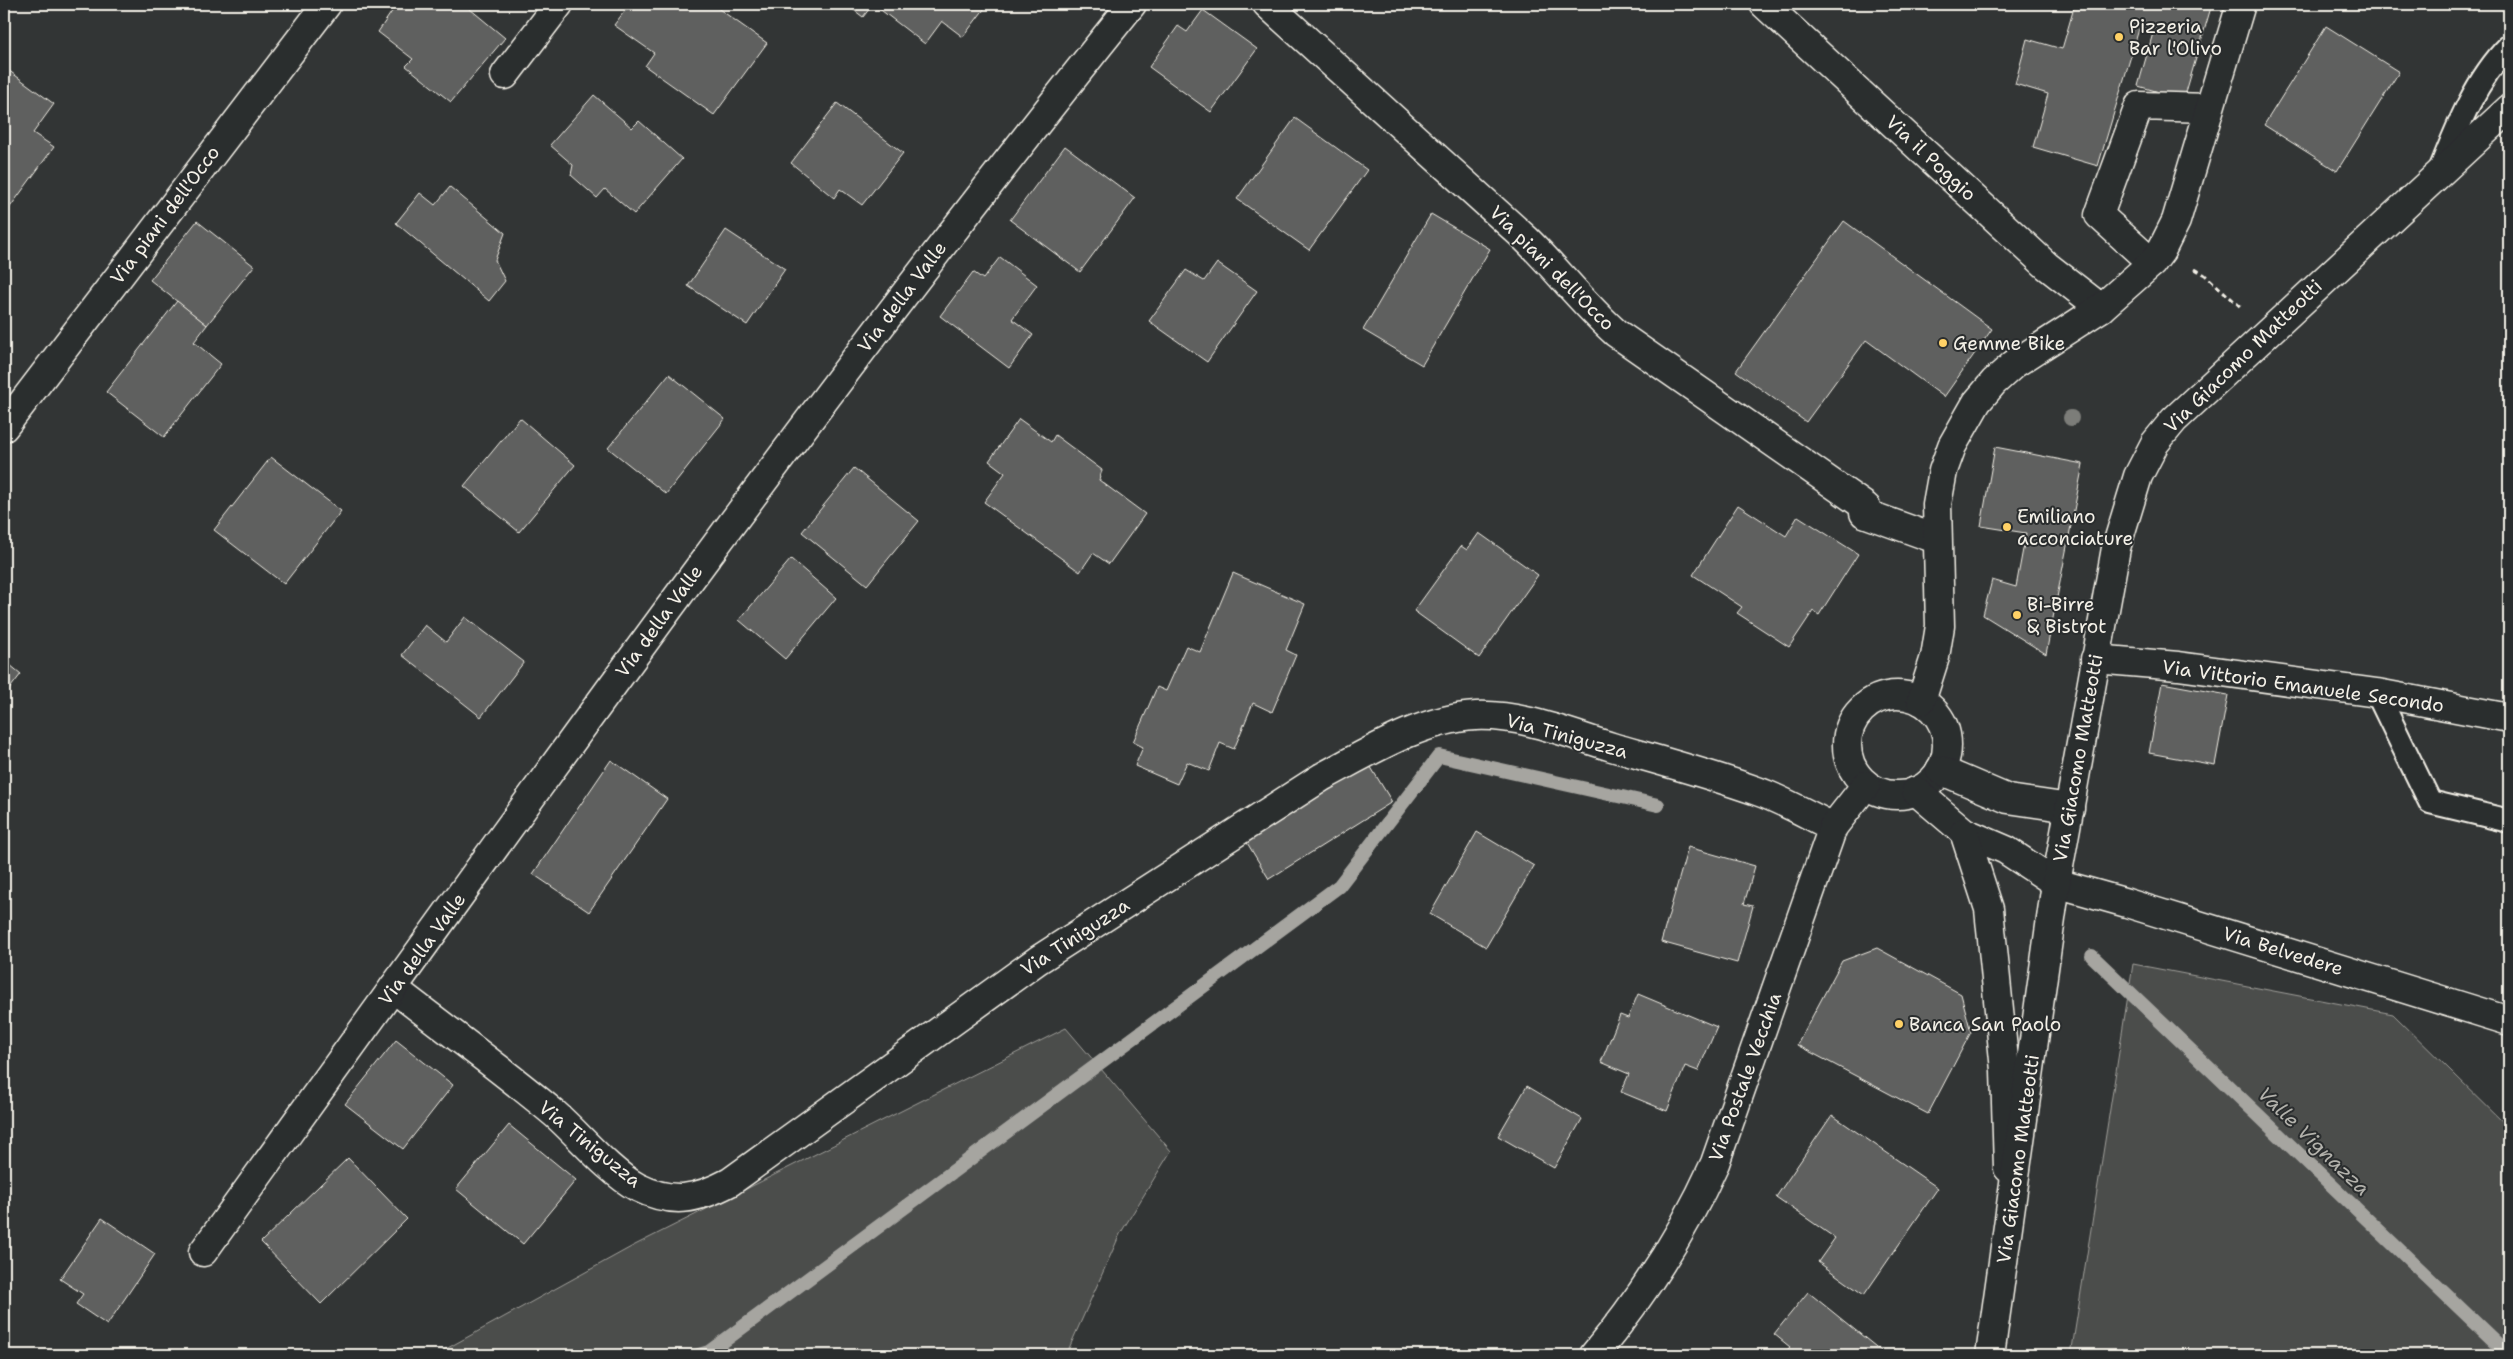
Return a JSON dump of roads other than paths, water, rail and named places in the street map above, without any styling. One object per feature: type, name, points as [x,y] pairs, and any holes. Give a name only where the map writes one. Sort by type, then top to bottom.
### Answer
[{"type":"street","name":"Via piani dell'Occo","points":[[4,427],[327,4]]},
{"type":"street","points":[[505,74],[559,4]]},
{"type":"street","name":"Via della Valle","points":[[204,1252],[716,542],[1002,166],[1132,4]]},
{"type":"street","name":"Via piani dell'Occo","points":[[1267,4],[1526,239],[1551,263],[1593,313],[1616,333],[1866,507],[1864,513],[1936,539]]},
{"type":"street","name":"Via il Poggio","points":[[1764,4],[2047,266],[2101,308]]},
{"type":"street","points":[[1921,700],[1934,656],[1940,626],[1936,539],[1937,504],[1943,471],[1952,446],[1977,402],[2014,364],[2101,308],[2157,257],[2176,221],[2241,4]]},
{"type":"street","points":[[2157,257],[2100,215],[2139,106],[2209,108]]},
{"type":"street","name":"Via Giacomo Matteotti","points":[[1990,1355],[2056,883],[2116,548],[2138,476],[2155,443],[2174,420],[2509,108]]},
{"type":"street","name":"Via Vittorio Emanuele Secondo","points":[[2095,659],[2178,666],[2377,692],[2509,718]]},
{"type":"street","points":[[1888,695],[1905,696],[1921,700],[1938,717],[1947,739],[1946,755],[1940,770],[1930,783],[1916,792],[1899,796],[1882,793],[1866,785],[1855,773],[1848,758],[1847,741],[1851,725],[1860,711],[1873,701],[1888,695]]},
{"type":"street","name":"Via Tiniguzza","points":[[393,988],[554,1114],[611,1167],[637,1187],[661,1195],[683,1199],[706,1195],[730,1182],[1038,960],[1322,777],[1370,751],[1410,733],[1445,721],[1476,716],[1501,718],[1546,726],[1759,792],[1833,827]]},
{"type":"street","points":[[1940,770],[2008,799],[2070,808]]},
{"type":"street","name":"Via Postale Vecchia","points":[[1594,1355],[1620,1324],[1659,1268],[1680,1235],[1698,1200],[1715,1163],[1833,827],[1866,785]]},
{"type":"street","points":[[1916,792],[1964,832],[1990,908],[2005,1070],[2010,1216]]},
{"type":"street","name":"Via Belvedere","points":[[1964,832],[2006,850],[2056,883],[2128,903],[2509,1021]]},
{"type":"lane","points":[[2439,174],[2468,106],[2488,73],[2509,46]]},
{"type":"lane","points":[[2377,692],[2430,802],[2509,821]]},
{"type":"waterway","points":[[699,1355],[709,1352],[1339,886],[1439,756],[1658,805]]},
{"type":"waterway","name":"Valle Vignazza","points":[[2092,956],[2509,1355]]},
{"type":"place","name":"Pizzeria Bar l'Olivo","points":[[2119,37]]},
{"type":"place","name":"Gemme Bike","points":[[1943,343]]},
{"type":"place","name":"Emiliano acconciature","points":[[2007,527]]},
{"type":"place","name":"Bi-Birre & Bistrot","points":[[2017,615]]},
{"type":"place","name":"Banca San Paolo","points":[[1899,1024]]}]
